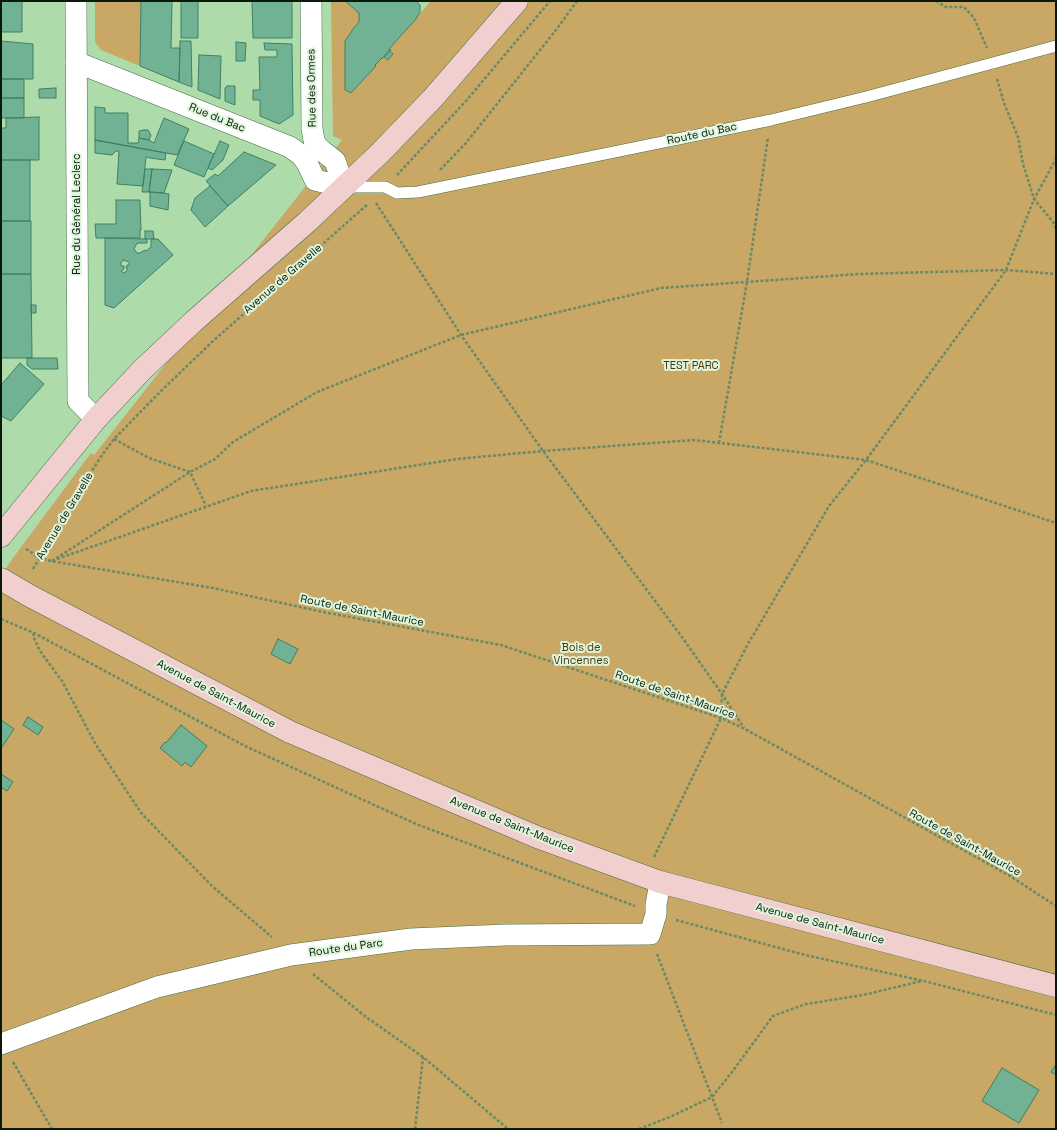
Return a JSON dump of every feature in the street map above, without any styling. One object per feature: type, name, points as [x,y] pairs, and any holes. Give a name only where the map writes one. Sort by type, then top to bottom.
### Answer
[{"type":"main road","points":[[1,536],[96,419],[142,370],[194,321],[307,222],[380,153],[433,98],[517,1]]},
{"type":"main road","name":"Avenue de Saint-Maurice","points":[[1,579],[30,596],[290,732],[537,837],[652,879],[1056,986]]},
{"type":"street","name":"Rue du Général Leclerc","points":[[76,1],[78,401],[96,419]]},
{"type":"street","name":"Rue des Ormes","points":[[311,1],[312,129],[316,145],[334,161],[344,188]]},
{"type":"street","name":"Rue du Bac","points":[[76,62],[290,147],[301,155],[308,163],[315,180],[344,188]]},
{"type":"street","points":[[296,151],[314,140]]},
{"type":"street","points":[[650,934],[656,914],[652,879]]},
{"type":"street","name":"Route du Parc","points":[[1,1044],[157,987],[291,955],[411,939],[505,935],[650,934]]},
{"type":"lane","name":"Route du Bac","points":[[344,188],[385,187],[397,194],[418,192],[771,120],[866,97],[1056,46]]},
{"type":"path","points":[[385,187],[466,101],[550,1]]},
{"type":"path","points":[[418,192],[466,143],[556,30],[577,1]]},
{"type":"path","points":[[936,1],[946,7],[964,8],[974,18],[985,42],[1004,103],[1018,137],[1023,164],[1034,199],[1053,222],[1056,229]]},
{"type":"path","points":[[719,443],[747,282],[771,120]]},
{"type":"path","points":[[652,879],[720,718],[722,694],[748,644],[829,506],[866,460],[1006,270],[1034,199],[1056,159]]},
{"type":"path","name":"Avenue de Gravelle","points":[[34,569],[81,488],[114,439],[212,342],[373,200],[461,335]]},
{"type":"path","points":[[52,561],[190,472],[215,459],[234,442],[317,392],[461,335],[660,288],[859,274],[1006,270],[1056,274]]},
{"type":"path","points":[[461,335],[543,451],[682,637],[745,729]]},
{"type":"path","points":[[114,439],[149,458],[190,472],[206,506]]},
{"type":"path","points":[[52,561],[250,491],[457,459],[694,440],[866,460],[1056,523]]},
{"type":"path","name":"Route de Saint-Maurice","points":[[26,549],[40,558],[52,561],[213,588],[323,612],[501,645],[720,718],[745,729],[1010,876],[1056,906]]},
{"type":"path","points":[[1,619],[34,634],[245,746],[416,824],[656,914],[805,955],[924,981],[1056,1015]]},
{"type":"path","points":[[34,634],[33,636],[40,651],[62,682],[96,745],[142,814],[213,887],[265,930],[291,955],[366,1017],[423,1057],[508,1129]]},
{"type":"path","points":[[650,934],[722,1123]]},
{"type":"path","points":[[639,1129],[670,1117],[712,1097],[773,1016],[806,1004],[863,995],[924,981]]},
{"type":"path","points":[[1,1044],[52,1129]]},
{"type":"path","points":[[415,1129],[423,1057]]},
{"type":"green space","points":[[95,1],[141,1],[140,66],[101,50],[95,42]]},
{"type":"green space","name":"Bois de Vincennes","points":[[331,1],[345,1],[359,13],[359,22],[345,42],[345,90],[351,93],[382,58],[384,57],[388,60],[393,54],[389,51],[389,49],[431,1],[1056,1],[1056,1129],[1,1129],[1,576],[91,453],[94,455],[342,140],[333,136]]},
{"type":"building","points":[[1,1],[22,1],[22,32],[1,32]]},
{"type":"building","points":[[141,1],[172,1],[171,48],[180,48],[179,82],[140,66]]},
{"type":"building","points":[[181,1],[198,1],[198,38],[181,38]]},
{"type":"building","points":[[252,1],[292,1],[292,38],[253,38]]},
{"type":"building","points":[[345,1],[416,1],[420,5],[420,12],[416,19],[389,49],[391,50],[375,65],[376,66],[351,93],[345,90],[345,41],[359,22],[359,13]]},
{"type":"building","points":[[1,41],[33,44],[33,79],[1,79]]},
{"type":"building","points":[[180,41],[191,41],[192,87],[179,82]]},
{"type":"building","points":[[236,42],[246,43],[245,61],[236,61]]},
{"type":"building","points":[[264,43],[292,44],[293,115],[279,124],[260,116],[260,100],[253,100],[253,90],[260,90],[259,57],[277,57],[277,50],[265,50]]},
{"type":"building","points":[[389,51],[393,54],[388,60],[384,57]]},
{"type":"building","points":[[199,55],[221,56],[220,99],[198,90]]},
{"type":"building","points":[[1,79],[24,79],[24,98],[1,98]]},
{"type":"building","points":[[227,86],[235,86],[235,105],[225,101],[225,88]]},
{"type":"building","points":[[56,88],[56,98],[39,98],[39,89]]},
{"type":"building","points":[[1,98],[24,98],[24,118],[1,118]]},
{"type":"building","points":[[95,107],[105,108],[105,113],[128,113],[128,143],[138,143],[139,138],[149,140],[154,143],[164,118],[189,129],[177,155],[95,140]]},
{"type":"building","points":[[39,117],[39,160],[1,160],[1,128],[6,128],[6,118]]},
{"type":"building","points":[[148,130],[151,135],[149,140],[139,138],[139,131]]},
{"type":"building","points":[[95,140],[166,153],[165,160],[146,157],[143,186],[117,184],[119,151],[116,151],[112,155],[95,153]]},
{"type":"building","points":[[184,141],[214,154],[204,177],[174,165]]},
{"type":"building","points":[[220,141],[229,145],[223,160],[212,170],[208,168]]},
{"type":"building","points":[[244,152],[276,165],[228,206],[206,181],[215,174],[218,176]]},
{"type":"building","points":[[1,160],[30,160],[30,221],[1,221]]},
{"type":"building","points":[[145,169],[152,169],[149,192],[142,192]]},
{"type":"building","points":[[152,169],[172,170],[164,193],[149,192]]},
{"type":"building","points":[[210,186],[228,206],[205,227],[191,210],[195,198]]},
{"type":"building","points":[[150,192],[169,194],[168,210],[150,206]]},
{"type":"building","points":[[116,200],[140,200],[140,238],[96,238],[95,224],[116,224]]},
{"type":"building","points":[[1,221],[31,221],[31,274],[1,274]]},
{"type":"building","points":[[145,231],[153,231],[154,239],[145,239]]},
{"type":"building","points":[[105,238],[147,239],[147,243],[137,243],[134,249],[137,253],[146,251],[151,247],[151,239],[158,239],[173,255],[114,308],[105,305]],"holes":[[[123,260],[129,262],[129,265],[127,265],[126,268],[128,269],[124,273],[121,271],[124,269],[124,266],[121,266],[121,263]]]},
{"type":"building","points":[[1,274],[31,274],[32,358],[1,358]]},
{"type":"building","points":[[31,305],[36,305],[36,313],[31,313]]},
{"type":"building","points":[[27,358],[57,358],[58,369],[32,369],[27,365]]},
{"type":"building","points":[[20,363],[44,384],[11,421],[1,416],[1,385]]},
{"type":"building","points":[[278,639],[298,649],[290,664],[271,654]]},
{"type":"building","points":[[28,717],[43,727],[38,735],[23,725]]},
{"type":"building","points":[[1,720],[14,729],[2,747],[1,746]]},
{"type":"building","points":[[181,725],[207,746],[191,767],[185,762],[182,766],[160,748]]},
{"type":"building","points":[[1,774],[13,782],[7,791],[1,787]]},
{"type":"building","points":[[1056,1064],[1056,1075],[1051,1072]]},
{"type":"building","points":[[1002,1068],[1039,1090],[1019,1123],[982,1101]]},
{"type":"park label","name":"TEST PARC","points":[[691,366]]}]
